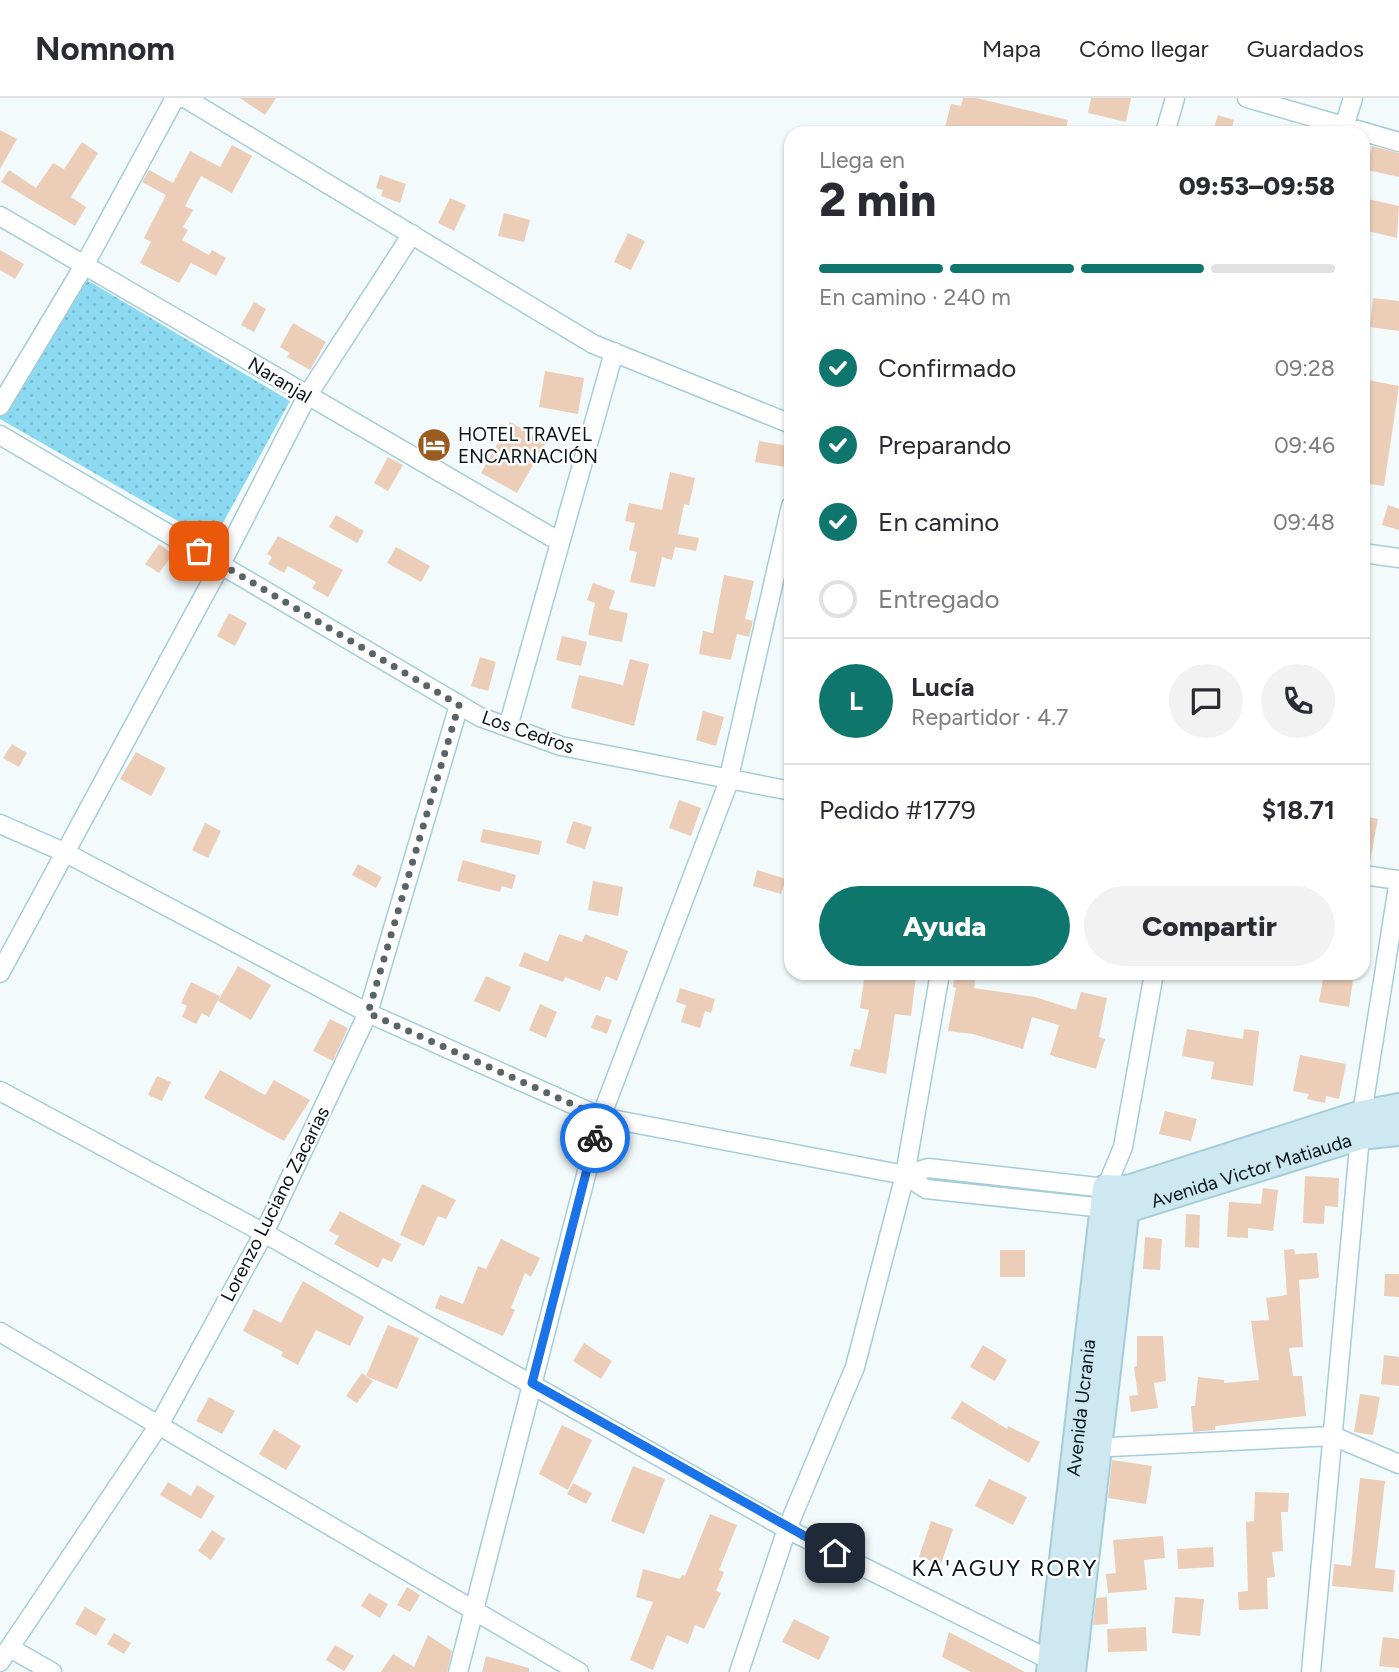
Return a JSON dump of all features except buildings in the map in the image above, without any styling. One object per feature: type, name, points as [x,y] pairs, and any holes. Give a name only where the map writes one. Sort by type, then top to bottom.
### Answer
[{"type":"main road","name":"Avenida Victor Matiauda","points":[[1116,1198],[1361,1125],[1399,1107]]},
{"type":"main road","name":"Avenida Victor Matiauda","points":[[1361,1125],[1399,1132]]},
{"type":"main road","name":"Avenida Ucrania","points":[[1064,1670],[1116,1198]]},
{"type":"street","points":[[0,406],[85,264],[175,98]]},
{"type":"street","points":[[185,98],[593,344],[784,421]]},
{"type":"street","points":[[1167,126],[1175,98]]},
{"type":"street","points":[[1247,98],[1331,126]]},
{"type":"street","points":[[1344,126],[1353,98]]},
{"type":"street","points":[[1370,136],[1399,142]]},
{"type":"street","name":"Naranjal","points":[[0,216],[560,542]]},
{"type":"street","points":[[0,973],[221,564],[307,396],[412,234]]},
{"type":"street","points":[[508,727],[614,352]]},
{"type":"street","name":"Los Cedros","points":[[0,435],[480,717],[561,746],[729,776],[784,789]]},
{"type":"street","points":[[458,1672],[601,1117],[729,776],[784,536]]},
{"type":"street","points":[[1370,554],[1399,558]]},
{"type":"street","name":"Lorenzo Luciano Zacarias","points":[[5,1655],[159,1425],[264,1233],[368,1013],[459,705]]},
{"type":"street","points":[[0,824],[66,853],[368,1013],[601,1117],[905,1175],[926,1189],[1116,1198]]},
{"type":"street","points":[[1311,1672],[1361,1125],[1399,880],[1370,875]]},
{"type":"street","points":[[739,1672],[787,1529],[855,1367],[905,1175],[939,980]]},
{"type":"street","name":"Avenida Ucrania","points":[[1116,1198],[1153,980]]},
{"type":"street","points":[[0,1091],[264,1233],[787,1529],[1064,1670]]},
{"type":"street","points":[[0,1332],[579,1672]]},
{"type":"street","points":[[1087,1448],[1333,1436],[1399,1464]]},
{"type":"street","points":[[5,1655],[52,1672]]},
{"type":"shaded area","points":[[72,271],[290,401],[213,541],[0,419],[0,405]]},
{"type":"way so far","points":[[199,551],[459,705],[368,1013],[601,1117],[595,1138]]},
{"type":"place","name":"HOTEL TRAVEL ENCARNACIÓN","points":[[434,445]]},
{"type":"district","name":"KA'AGUY RORY","points":[[1005,1568]]},
{"type":"route","points":[[595,1138],[532,1383],[787,1529],[835,1553]]}]
